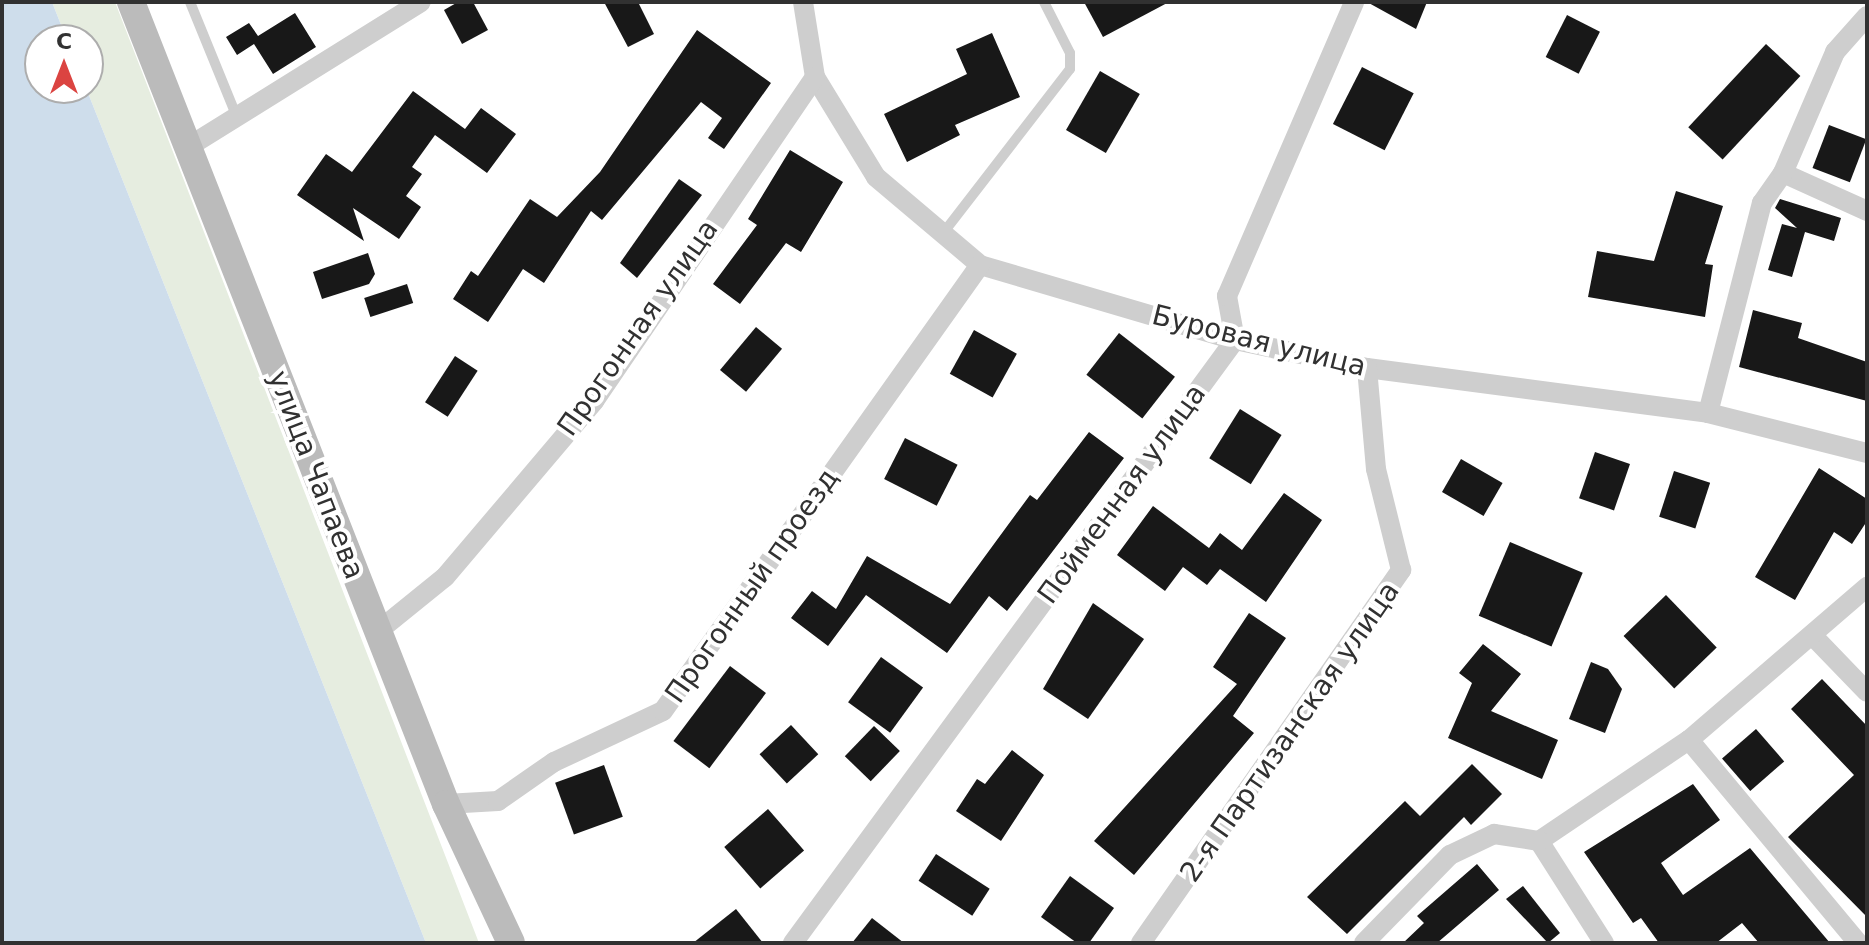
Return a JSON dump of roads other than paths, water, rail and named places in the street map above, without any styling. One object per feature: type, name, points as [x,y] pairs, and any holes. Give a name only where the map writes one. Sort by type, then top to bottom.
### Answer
[{"type":"street","name":"улица Чапаева","points":[[131,2],[446,804],[511,943]]},
{"type":"street","points":[[188,147],[421,2]]},
{"type":"street","name":"Буровая улица","points":[[803,2],[815,77],[876,177],[980,265],[1235,340],[1367,368],[1708,413],[1867,453]]},
{"type":"street","points":[[1235,340],[1227,296],[1354,2]]},
{"type":"street","points":[[1708,413],[1762,203],[1783,173],[1835,52],[1867,16]]},
{"type":"street","name":"Прогонная улица","points":[[377,632],[445,577],[594,401],[815,77]]},
{"type":"street","points":[[1783,173],[1867,211]]},
{"type":"street","name":"Прогонный проезд","points":[[446,804],[498,801],[554,762],[663,711],[980,265]]},
{"type":"street","name":"Пойменная улица","points":[[793,943],[1235,340]]},
{"type":"street","name":"2-я Партизанская улица","points":[[1141,943],[1401,570],[1376,469],[1367,368]]},
{"type":"street","points":[[1364,943],[1450,855],[1494,834],[1539,841],[1689,740],[1867,587]]},
{"type":"street","points":[[1812,635],[1867,692]]},
{"type":"street","points":[[1689,740],[1858,943]]},
{"type":"street","points":[[1539,841],[1604,943]]},
{"type":"lane","points":[[190,2],[237,117]]},
{"type":"lane","points":[[944,232],[1070,69],[1070,53],[1044,2]]},
{"type":"water","points":[[2,2],[52,2],[61,24],[24,24],[24,104],[92,104],[426,943],[2,943]]}]
